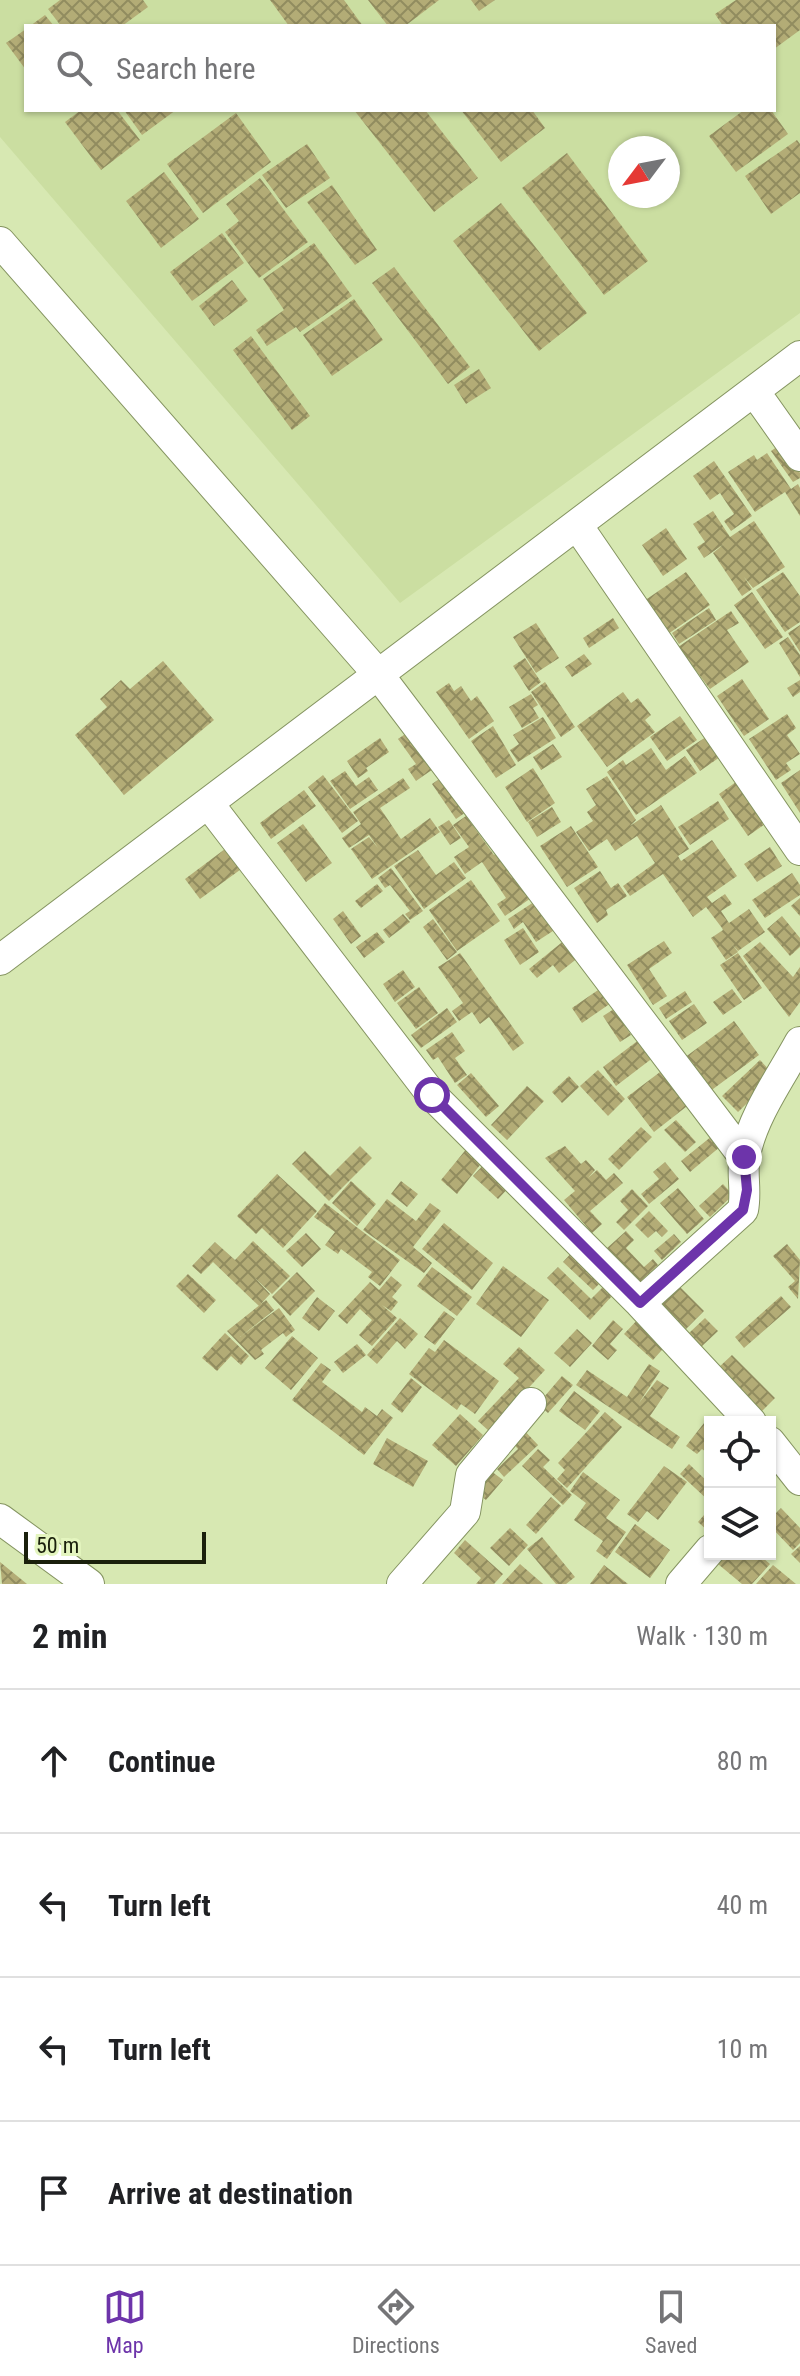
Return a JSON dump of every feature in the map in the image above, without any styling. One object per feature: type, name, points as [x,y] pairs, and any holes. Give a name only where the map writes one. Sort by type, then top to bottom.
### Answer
[{"type":"street","points":[[0,242],[378,674],[744,1157]]},
{"type":"street","points":[[0,960],[800,356]]},
{"type":"street","points":[[754,391],[800,456]]},
{"type":"street","points":[[577,525],[800,850]]},
{"type":"street","points":[[208,803],[432,1095],[640,1303],[745,1416]]},
{"type":"street","points":[[640,1303],[743,1210],[747,1190],[744,1157],[759,1116],[800,1042]]},
{"type":"street","points":[[402,1584],[465,1512],[471,1475],[531,1403]]},
{"type":"street","points":[[0,1519],[89,1584]]},
{"type":"street","points":[[681,1584],[704,1557]]},
{"type":"shaded area","points":[[0,0],[800,0],[800,313],[400,603],[0,137]]},
{"type":"building","points":[[60,0],[143,0],[148,7],[125,24],[59,24],[48,9]]},
{"type":"building","points":[[270,0],[344,0],[362,24],[288,24]]},
{"type":"building","points":[[368,0],[439,0],[408,24],[386,24]]},
{"type":"building","points":[[471,0],[495,0],[479,11]]},
{"type":"building","points":[[736,0],[800,0],[800,30],[776,48],[776,24],[722,24],[715,14]]},
{"type":"building","points":[[45,15],[52,24],[33,24]]},
{"type":"building","points":[[24,30],[24,67],[6,43]]},
{"type":"building","points":[[78,112],[119,112],[140,140],[101,170],[65,122]]},
{"type":"building","points":[[125,112],[173,112],[142,135]]},
{"type":"building","points":[[356,112],[427,112],[478,178],[434,212]]},
{"type":"building","points":[[463,112],[533,112],[545,128],[501,162]]},
{"type":"building","points":[[741,112],[772,112],[788,134],[736,172],[709,136]]},
{"type":"building","points":[[236,113],[271,162],[203,213],[167,164]]},
{"type":"building","points":[[797,140],[800,144],[800,193],[771,214],[745,176]]},
{"type":"building","points":[[307,144],[330,178],[286,208],[262,175]]},
{"type":"building","points":[[567,153],[648,261],[604,295],[522,188]]},
{"type":"building","points":[[164,172],[199,219],[161,248],[126,201]]},
{"type":"building","points":[[260,178],[308,242],[259,278],[225,232],[239,221],[226,204]]},
{"type":"building","points":[[332,185],[377,250],[355,265],[307,202]]},
{"type":"building","points":[[501,203],[587,313],[539,351],[453,241]]},
{"type":"building","points":[[222,233],[244,263],[192,301],[170,272]]},
{"type":"building","points":[[314,243],[352,296],[300,332],[296,327],[267,346],[256,330],[284,310],[263,279]]},
{"type":"building","points":[[394,267],[470,367],[448,384],[372,283]]},
{"type":"building","points":[[232,280],[248,301],[214,326],[199,306]]},
{"type":"building","points":[[354,299],[383,340],[332,376],[303,335]]},
{"type":"building","points":[[251,336],[310,416],[292,430],[233,350]]},
{"type":"building","points":[[479,369],[491,388],[466,404],[454,385]]},
{"type":"building","points":[[781,444],[800,473],[800,478],[793,482],[771,451]]},
{"type":"building","points":[[767,453],[791,489],[798,484],[800,516],[785,492],[755,512],[728,472],[754,455],[757,460]]},
{"type":"building","points":[[714,461],[752,516],[731,531],[724,521],[734,514],[720,493],[710,500],[693,476]]},
{"type":"building","points":[[713,511],[730,537],[754,521],[785,567],[753,588],[744,577],[752,589],[742,596],[713,553],[724,544],[704,558],[697,547],[705,542],[693,524]]},
{"type":"building","points":[[666,528],[687,559],[663,576],[642,545]]},
{"type":"building","points":[[686,572],[710,605],[668,634],[644,601]]},
{"type":"building","points":[[783,572],[800,596],[800,622],[785,632],[756,590]]},
{"type":"building","points":[[752,592],[783,637],[765,649],[734,605]]},
{"type":"building","points":[[709,608],[716,620],[679,644],[672,633]]},
{"type":"building","points":[[731,611],[739,623],[727,630],[749,662],[710,689],[678,647]]},
{"type":"building","points":[[613,618],[619,628],[589,648],[583,638]]},
{"type":"building","points":[[536,623],[559,658],[536,673],[513,637]]},
{"type":"building","points":[[800,625],[800,652],[788,633]]},
{"type":"building","points":[[788,637],[800,655],[800,677],[779,643]]},
{"type":"building","points":[[584,654],[592,664],[572,677],[565,667]]},
{"type":"building","points":[[525,658],[541,682],[529,691],[513,666]]},
{"type":"building","points":[[163,661],[214,720],[124,795],[75,735],[107,707],[100,699],[121,680],[130,689]]},
{"type":"building","points":[[742,679],[769,719],[744,736],[717,696]]},
{"type":"building","points":[[800,680],[800,692],[793,697],[787,688]]},
{"type":"building","points":[[545,682],[575,727],[561,737],[531,692]]},
{"type":"building","points":[[449,683],[454,691],[461,686],[471,701],[477,696],[494,721],[469,739],[436,692]]},
{"type":"building","points":[[623,692],[631,703],[638,698],[651,715],[645,720],[655,732],[607,767],[577,726]]},
{"type":"building","points":[[531,694],[538,705],[533,708],[539,718],[522,728],[509,707]]},
{"type":"building","points":[[787,714],[796,728],[787,735],[800,754],[786,763],[791,770],[776,780],[749,739]]},
{"type":"building","points":[[680,716],[697,740],[667,761],[650,737]]},
{"type":"building","points":[[543,717],[556,738],[518,762],[510,750],[519,744],[513,735]]},
{"type":"building","points":[[493,726],[516,765],[496,778],[471,741]]},
{"type":"building","points":[[411,730],[436,767],[416,781],[408,769],[416,764],[398,739]]},
{"type":"building","points":[[706,737],[720,757],[700,771],[686,750]]},
{"type":"building","points":[[380,738],[389,752],[366,768],[368,771],[358,778],[347,761]]},
{"type":"building","points":[[553,744],[562,757],[541,770],[533,757]]},
{"type":"building","points":[[651,748],[666,770],[685,756],[697,773],[636,815],[607,772],[623,760],[626,765]]},
{"type":"building","points":[[533,768],[555,803],[527,822],[505,787]]},
{"type":"building","points":[[800,770],[800,813],[781,783]]},
{"type":"building","points":[[345,771],[356,786],[369,777],[378,790],[350,809],[330,781]]},
{"type":"building","points":[[323,775],[358,821],[342,833],[308,787]]},
{"type":"building","points":[[445,775],[469,810],[456,819],[432,784]]},
{"type":"building","points":[[607,776],[636,820],[630,826],[661,805],[689,849],[678,856],[681,861],[712,840],[737,876],[707,897],[712,903],[725,894],[732,904],[721,911],[729,923],[749,909],[765,932],[738,951],[732,944],[738,952],[726,960],[711,938],[722,928],[706,907],[693,917],[663,874],[630,896],[623,886],[655,863],[637,836],[615,851],[607,839],[589,851],[576,832],[593,821],[587,812],[596,805],[586,789]]},
{"type":"building","points":[[403,778],[410,788],[380,808],[401,839],[430,818],[440,832],[372,879],[351,849],[369,837],[378,848],[369,835],[349,848],[342,838],[361,824],[353,812]]},
{"type":"building","points":[[736,782],[765,824],[748,836],[719,794]]},
{"type":"building","points":[[304,790],[316,806],[271,839],[260,823]]},
{"type":"building","points":[[718,801],[729,819],[690,845],[678,827]]},
{"type":"building","points":[[552,807],[561,822],[537,837],[528,822]]},
{"type":"building","points":[[466,816],[494,855],[502,850],[534,896],[505,916],[497,904],[506,898],[482,862],[465,874],[454,857],[469,847],[453,825]]},
{"type":"building","points":[[449,820],[461,838],[450,845],[438,827]]},
{"type":"building","points":[[303,824],[332,863],[306,882],[277,843]]},
{"type":"building","points":[[571,826],[598,867],[567,887],[540,846]]},
{"type":"building","points":[[229,846],[244,867],[200,899],[185,879]]},
{"type":"building","points":[[770,847],[782,866],[757,882],[744,864]]},
{"type":"building","points":[[418,850],[436,875],[454,862],[466,878],[424,909],[394,866]]},
{"type":"building","points":[[391,868],[423,911],[410,920],[405,914],[410,911],[390,885],[385,888],[378,878]]},
{"type":"building","points":[[600,871],[611,888],[618,883],[627,896],[606,910],[608,915],[597,923],[574,888]]},
{"type":"building","points":[[792,873],[800,885],[800,895],[765,918],[752,900]]},
{"type":"building","points":[[471,880],[500,921],[457,951],[429,910]]},
{"type":"building","points":[[377,884],[383,891],[361,908],[355,901]]},
{"type":"building","points":[[800,898],[800,916],[791,906]]},
{"type":"building","points":[[537,900],[556,929],[536,942],[523,922],[514,929],[508,919]]},
{"type":"building","points":[[343,911],[361,936],[351,944],[333,919]]},
{"type":"building","points":[[403,914],[410,922],[389,938],[383,930]]},
{"type":"building","points":[[782,916],[800,938],[800,947],[790,956],[767,929]]},
{"type":"building","points":[[433,919],[457,952],[447,960],[423,927]]},
{"type":"building","points":[[523,928],[539,952],[520,965],[504,940]]},
{"type":"building","points":[[377,932],[385,942],[364,958],[356,947]]},
{"type":"building","points":[[566,939],[580,956],[559,973],[553,965],[537,978],[529,969]]},
{"type":"building","points":[[664,941],[672,953],[649,969],[667,996],[653,1005],[627,965]]},
{"type":"building","points":[[760,942],[793,977],[800,967],[800,1002],[789,1017],[743,956]]},
{"type":"building","points":[[460,953],[524,1043],[513,1051],[489,1017],[480,1024],[472,1012],[459,1021],[452,1011],[463,1003],[438,967]]},
{"type":"building","points":[[738,953],[762,988],[744,1000],[720,965]]},
{"type":"building","points":[[403,970],[415,987],[395,1002],[383,984]]},
{"type":"building","points":[[419,987],[438,1013],[416,1029],[397,1003]]},
{"type":"building","points":[[601,988],[611,1003],[582,1023],[572,1008]]},
{"type":"building","points":[[732,989],[742,1002],[723,1015],[713,1002]]},
{"type":"building","points":[[685,991],[692,1002],[666,1019],[659,1008]]},
{"type":"building","points":[[694,1004],[707,1023],[682,1040],[669,1021]]},
{"type":"building","points":[[447,1008],[457,1022],[421,1048],[411,1035]]},
{"type":"building","points":[[614,1009],[631,1035],[620,1042],[603,1016]]},
{"type":"building","points":[[734,1021],[759,1055],[709,1092],[684,1058]]},
{"type":"building","points":[[452,1032],[465,1051],[455,1058],[467,1075],[455,1083],[438,1057],[433,1060],[426,1050]]},
{"type":"building","points":[[640,1039],[654,1057],[616,1086],[603,1067]]},
{"type":"building","points":[[760,1060],[775,1076],[738,1112],[722,1096]]},
{"type":"building","points":[[664,1069],[691,1103],[654,1132],[627,1097]]},
{"type":"building","points":[[598,1070],[625,1099],[608,1116],[580,1086]]},
{"type":"building","points":[[471,1073],[499,1106],[486,1117],[457,1085]]},
{"type":"building","points":[[569,1076],[579,1087],[562,1103],[552,1092]]},
{"type":"building","points":[[527,1086],[544,1101],[507,1140],[491,1125]]},
{"type":"building","points":[[676,1120],[696,1142],[685,1152],[664,1130]]},
{"type":"building","points":[[641,1127],[652,1137],[619,1170],[608,1159]]},
{"type":"building","points":[[712,1136],[727,1141],[690,1172],[681,1161]]},
{"type":"building","points":[[360,1146],[372,1158],[329,1201],[292,1164],[305,1151],[330,1176]]},
{"type":"building","points":[[565,1146],[581,1164],[586,1160],[595,1170],[588,1178],[597,1170],[606,1180],[614,1173],[623,1183],[590,1211],[602,1224],[592,1233],[564,1200],[575,1191],[545,1158]]},
{"type":"building","points":[[468,1147],[484,1160],[457,1194],[441,1180]]},
{"type":"building","points":[[488,1160],[513,1183],[498,1199],[473,1176]]},
{"type":"building","points":[[665,1162],[679,1179],[649,1204],[641,1194],[659,1179],[653,1172]]},
{"type":"building","points":[[277,1174],[317,1211],[283,1248],[262,1228],[256,1234],[237,1216]]},
{"type":"building","points":[[351,1181],[376,1204],[357,1226],[332,1203]]},
{"type":"building","points":[[401,1181],[418,1194],[407,1207],[391,1194]]},
{"type":"building","points":[[723,1184],[733,1195],[710,1217],[699,1206]]},
{"type":"building","points":[[678,1188],[704,1219],[687,1234],[660,1203]]},
{"type":"building","points":[[632,1189],[648,1206],[624,1230],[616,1222],[628,1210],[620,1201]]},
{"type":"building","points":[[387,1199],[416,1221],[430,1203],[441,1211],[413,1247],[432,1263],[424,1273],[363,1230]]},
{"type":"building","points":[[325,1203],[400,1260],[380,1286],[368,1277],[372,1272],[341,1249],[338,1254],[325,1245],[335,1232],[314,1217]]},
{"type":"building","points":[[649,1211],[668,1231],[662,1237],[656,1231],[648,1238],[635,1225]]},
{"type":"building","points":[[444,1223],[493,1263],[472,1290],[422,1249]]},
{"type":"building","points":[[626,1231],[634,1240],[626,1248],[644,1267],[653,1259],[658,1265],[639,1283],[606,1249]]},
{"type":"building","points":[[306,1233],[321,1249],[302,1267],[286,1251]]},
{"type":"building","points":[[674,1234],[681,1242],[662,1260],[654,1251]]},
{"type":"building","points":[[253,1241],[290,1276],[272,1294],[254,1277],[270,1294],[259,1306],[213,1262],[201,1274],[192,1266],[215,1242],[235,1260]]},
{"type":"building","points":[[787,1244],[800,1260],[798,1299],[788,1287],[795,1281],[773,1256]]},
{"type":"building","points":[[575,1249],[605,1278],[593,1290],[563,1262]]},
{"type":"building","points":[[503,1266],[549,1300],[521,1337],[476,1304]]},
{"type":"building","points":[[432,1267],[472,1297],[457,1316],[417,1286]]},
{"type":"building","points":[[558,1267],[591,1299],[603,1287],[612,1296],[590,1320],[547,1278]]},
{"type":"building","points":[[297,1272],[315,1291],[290,1316],[272,1297]]},
{"type":"building","points":[[188,1274],[216,1300],[204,1313],[176,1286]]},
{"type":"building","points":[[391,1276],[402,1285],[392,1297],[398,1302],[391,1311],[382,1305],[397,1318],[372,1346],[359,1335],[372,1320],[360,1309],[347,1324],[338,1316],[370,1282],[379,1290]]},
{"type":"building","points":[[673,1280],[704,1311],[685,1330],[654,1298]]},
{"type":"building","points":[[781,1296],[791,1307],[744,1348],[735,1337]]},
{"type":"building","points":[[317,1297],[335,1311],[319,1331],[302,1318]]},
{"type":"building","points":[[266,1300],[274,1310],[240,1337],[279,1308],[295,1330],[286,1337],[283,1333],[261,1350],[264,1354],[255,1360],[227,1331]]},
{"type":"building","points":[[444,1311],[455,1319],[435,1345],[424,1337]]},
{"type":"building","points":[[641,1316],[669,1342],[653,1360],[624,1334]]},
{"type":"building","points":[[400,1318],[418,1334],[405,1349],[397,1341],[377,1364],[367,1355]]},
{"type":"building","points":[[705,1318],[718,1331],[701,1347],[688,1334]]},
{"type":"building","points":[[613,1320],[623,1329],[610,1344],[617,1350],[608,1360],[592,1346]]},
{"type":"building","points":[[577,1329],[592,1343],[570,1367],[554,1353]]},
{"type":"building","points":[[225,1333],[249,1356],[241,1365],[231,1356],[217,1371],[202,1358]]},
{"type":"building","points":[[292,1336],[318,1358],[291,1390],[265,1368]]},
{"type":"building","points":[[444,1340],[499,1381],[475,1414],[461,1404],[457,1410],[409,1374],[429,1348],[435,1352]]},
{"type":"building","points":[[357,1344],[366,1355],[343,1373],[334,1362]]},
{"type":"building","points":[[519,1347],[545,1370],[489,1431],[478,1421],[519,1378],[503,1364]]},
{"type":"building","points":[[732,1355],[775,1398],[762,1411],[718,1368]]},
{"type":"building","points":[[321,1363],[331,1370],[322,1382],[362,1412],[365,1407],[377,1416],[382,1409],[393,1418],[364,1455],[292,1400]]},
{"type":"building","points":[[649,1364],[660,1371],[639,1403],[657,1380],[669,1388],[650,1416],[680,1437],[672,1449],[576,1385],[587,1370],[627,1397]]},
{"type":"building","points":[[562,1376],[573,1385],[548,1413],[538,1404]]},
{"type":"building","points":[[411,1378],[422,1387],[402,1413],[391,1404]]},
{"type":"building","points":[[574,1391],[600,1411],[585,1430],[559,1411]]},
{"type":"building","points":[[605,1412],[622,1427],[567,1488],[557,1479],[565,1470],[558,1463]]},
{"type":"building","points":[[460,1414],[483,1435],[456,1466],[432,1445]]},
{"type":"building","points":[[704,1423],[704,1450],[697,1454],[686,1446]]},
{"type":"building","points":[[521,1427],[538,1445],[504,1477],[497,1469],[518,1449],[508,1438]]},
{"type":"building","points":[[387,1438],[428,1461],[413,1487],[373,1464]]},
{"type":"building","points":[[538,1449],[550,1460],[543,1467],[572,1495],[563,1505],[522,1466]]},
{"type":"building","points":[[689,1464],[704,1478],[704,1496],[680,1474]]},
{"type":"building","points":[[664,1466],[687,1482],[658,1520],[647,1511],[638,1522],[627,1514]]},
{"type":"building","points":[[487,1468],[503,1480],[486,1500],[471,1488]]},
{"type":"building","points":[[583,1472],[620,1500],[606,1518],[626,1532],[607,1559],[596,1551],[603,1541],[574,1520],[586,1503],[570,1491]]},
{"type":"building","points":[[551,1497],[561,1506],[536,1534],[526,1525]]},
{"type":"building","points":[[781,1508],[800,1528],[800,1543],[793,1550],[776,1532],[776,1513]]},
{"type":"building","points":[[635,1524],[670,1550],[650,1578],[615,1552]]},
{"type":"building","points":[[510,1528],[528,1545],[509,1566],[490,1548]]},
{"type":"building","points":[[542,1537],[575,1577],[566,1584],[556,1584],[527,1549]]},
{"type":"building","points":[[465,1540],[503,1574],[494,1584],[476,1584],[481,1578],[454,1553]]},
{"type":"building","points":[[800,1546],[800,1563],[791,1554]]},
{"type":"building","points":[[713,1560],[765,1560],[770,1564],[752,1584],[742,1584]]},
{"type":"building","points":[[0,1562],[27,1584],[2,1584]]},
{"type":"building","points":[[520,1564],[543,1584],[502,1584]]},
{"type":"building","points":[[604,1565],[628,1584],[590,1584]]},
{"type":"building","points":[[773,1565],[796,1584],[756,1584]]},
{"type":"route","points":[[432,1095],[640,1303],[743,1210],[747,1190],[744,1157]]}]
